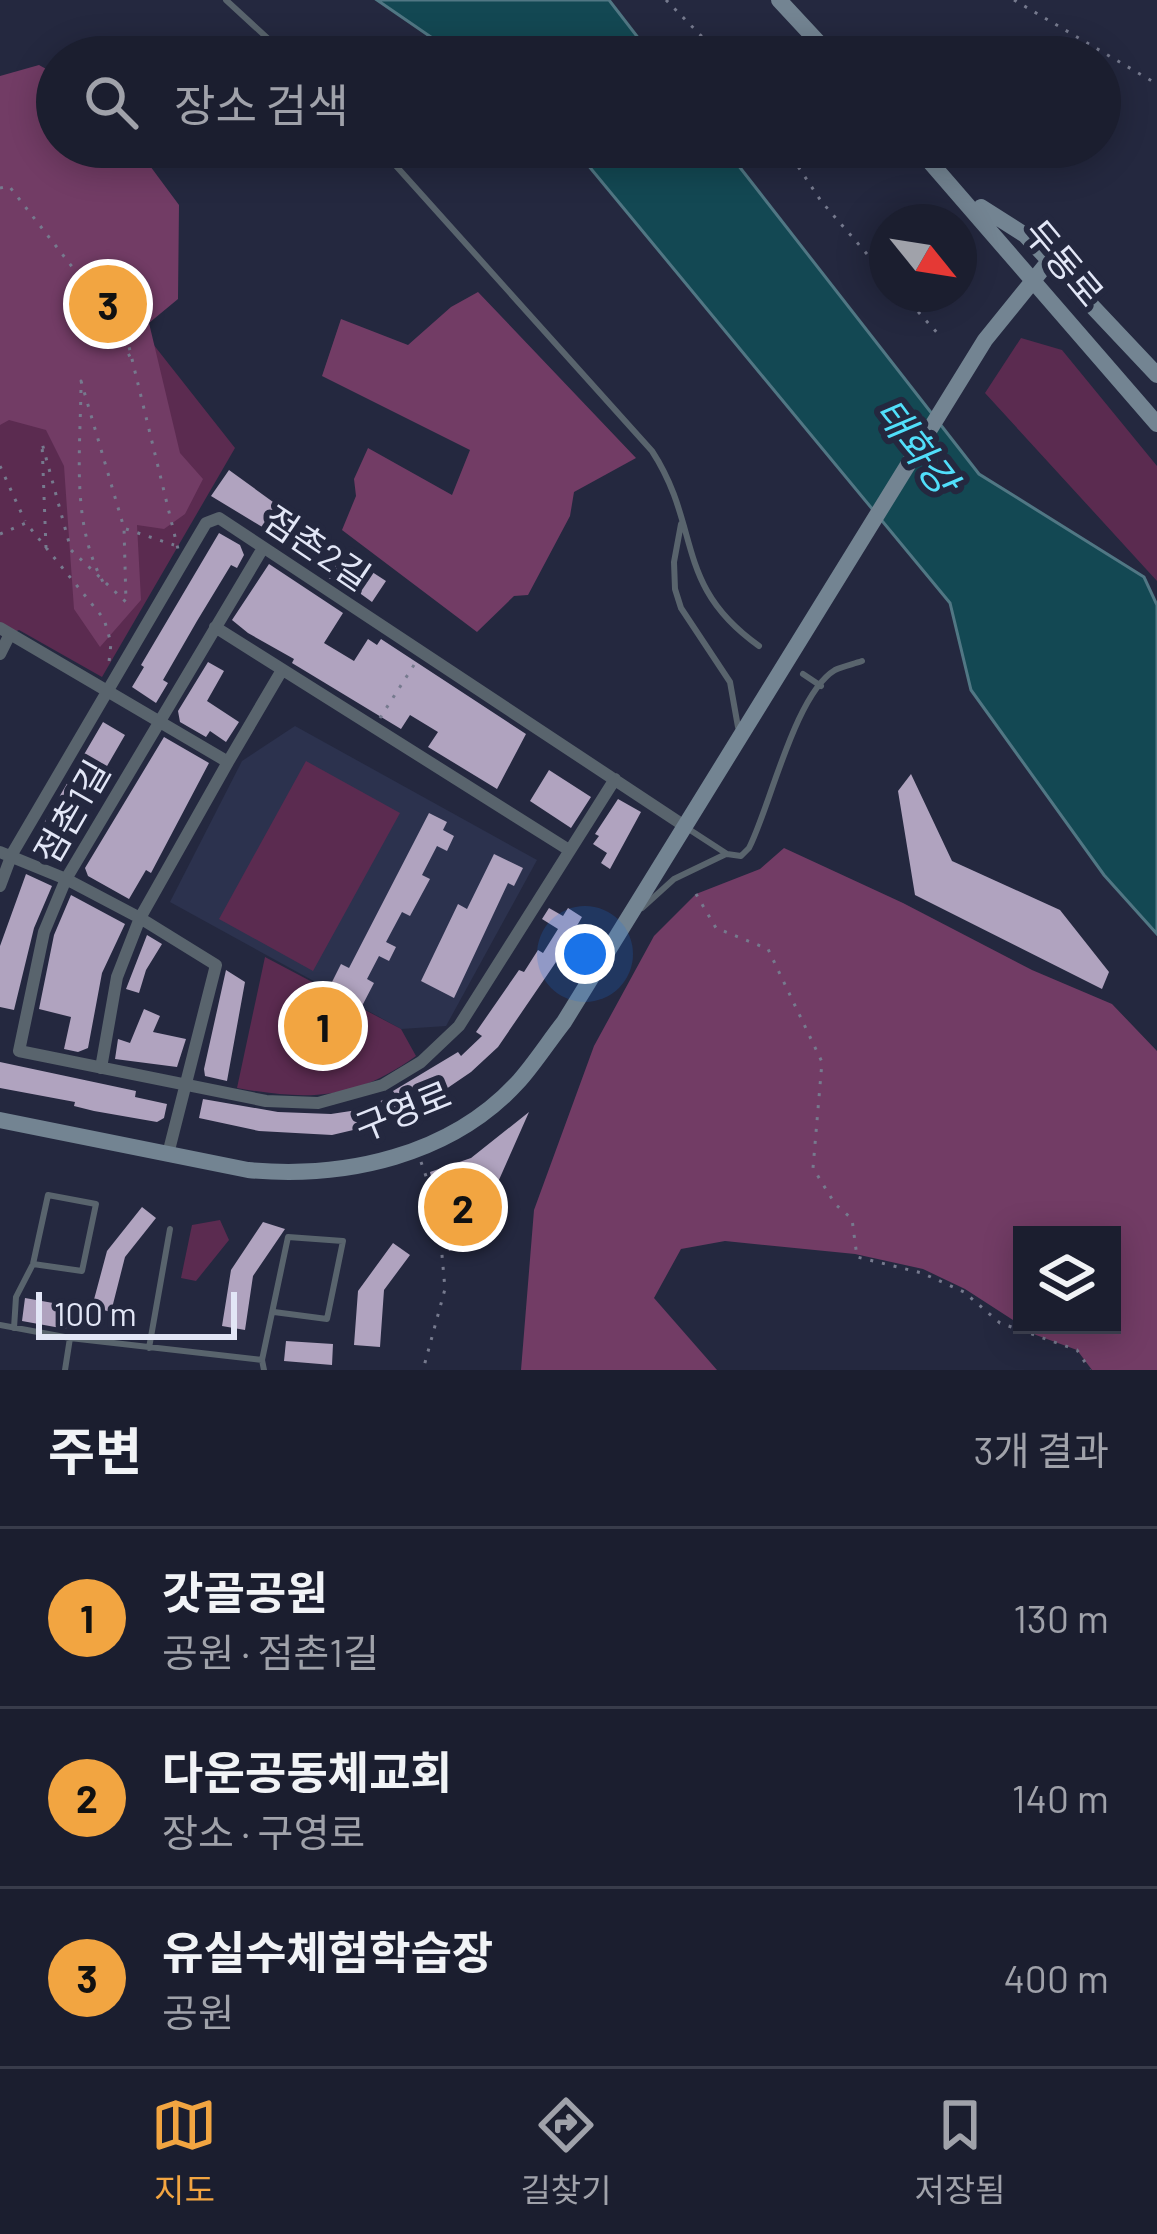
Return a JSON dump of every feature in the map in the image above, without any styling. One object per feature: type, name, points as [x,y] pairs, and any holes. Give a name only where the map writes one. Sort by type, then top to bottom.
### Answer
[{"type":"main road","points":[[779,0],[812,36]]},
{"type":"main road","name":"두동로","points":[[937,168],[1157,424]]},
{"type":"main road","points":[[962,195],[1025,235],[1157,375]]},
{"type":"main road","points":[[1034,279],[1048,261]]},
{"type":"main road","name":"구영로","points":[[0,1120],[288,1174],[376,1162],[459,1130],[518,1081],[564,1022],[985,340],[1034,279]]},
{"type":"street","name":"점촌2길","points":[[0,886],[6,853],[206,523],[219,518],[683,825]]},
{"type":"street","name":"점촌1길","points":[[263,548],[66,879],[44,932],[19,1051],[266,1101],[318,1102],[360,1094],[421,1063],[459,1026],[615,779]]},
{"type":"street","points":[[215,627],[569,850]]},
{"type":"street","points":[[0,654],[5,631],[228,762]]},
{"type":"street","points":[[100,1068],[117,977],[140,918],[282,670]]},
{"type":"street","points":[[6,853],[140,918],[216,964],[168,1154]]},
{"type":"lane","points":[[226,0],[265,36]]},
{"type":"lane","points":[[398,168],[652,452],[670,478],[693,566],[713,606],[759,646]]},
{"type":"lane","points":[[682,520],[674,562],[675,589],[681,608],[730,682],[739,738]]},
{"type":"lane","points":[[683,825],[727,854],[741,856],[749,848],[783,754],[821,686],[833,671],[862,662]]},
{"type":"lane","points":[[803,674],[821,686]]},
{"type":"lane","points":[[622,926],[674,879],[727,854]]},
{"type":"lane","points":[[14,1328],[16,1298],[33,1264],[48,1195],[96,1204],[82,1271],[33,1264]]},
{"type":"lane","points":[[149,1348],[170,1229]]},
{"type":"lane","points":[[264,1370],[262,1360],[288,1237],[343,1241],[327,1318],[274,1312]]},
{"type":"lane","points":[[0,1325],[70,1338],[262,1360]]},
{"type":"lane","points":[[65,1370],[70,1338]]},
{"type":"path","points":[[666,0],[701,36]]},
{"type":"path","points":[[1014,0],[1075,36]]},
{"type":"path","points":[[1121,63],[1157,84]]},
{"type":"path","points":[[798,168],[869,256]]},
{"type":"path","points":[[0,188],[9,186],[109,314],[137,370]]},
{"type":"path","points":[[116,289],[175,546]]},
{"type":"path","points":[[918,312],[940,336]]},
{"type":"path","points":[[46,548],[42,443],[71,550],[103,582],[126,602],[124,528],[81,381],[79,487],[86,553],[103,582]]},
{"type":"path","points":[[0,466],[26,523],[104,620],[111,643],[107,692]]},
{"type":"path","points":[[0,535],[26,523]]},
{"type":"path","points":[[124,528],[175,546],[186,556]]},
{"type":"path","points":[[374,728],[421,654]]},
{"type":"path","points":[[696,894],[716,928],[767,950],[823,1061],[813,1168],[835,1204],[852,1219],[857,1257],[922,1273],[964,1292],[1000,1322],[1077,1350],[1090,1370]]},
{"type":"path","points":[[416,1149],[438,1210],[445,1289],[423,1370]]},
{"type":"shaded area","points":[[36,66],[36,168],[152,168],[179,205],[178,299],[149,323],[180,453],[203,479],[185,514],[164,529],[137,525],[141,600],[100,647],[74,609],[64,466],[46,430],[9,420],[0,425],[0,76]]},
{"type":"shaded area","points":[[0,159],[19,174],[235,448],[102,677],[19,630],[10,634],[0,628]]},
{"type":"shaded area","points":[[478,292],[636,458],[574,492],[570,516],[528,595],[514,596],[477,632],[342,530],[356,496],[354,479],[368,448],[452,495],[470,450],[322,376],[341,319],[408,345],[451,307]]},
{"type":"shaded area","points":[[1021,338],[1062,350],[1157,466],[1157,581],[985,393]]},
{"type":"shaded area","points":[[295,726],[537,860],[446,1026],[401,1029],[170,902],[242,761]]},
{"type":"shaded area","points":[[306,761],[400,813],[313,971],[219,919]]},
{"type":"shaded area","points":[[784,848],[1032,970],[1112,1004],[1157,1051],[1157,1370],[1092,1370],[1077,1350],[1034,1334],[1121,1334],[1121,1226],[1013,1226],[1013,1320],[923,1269],[855,1254],[725,1241],[681,1249],[654,1298],[717,1370],[521,1370],[534,1210],[594,1046],[654,936],[696,894],[760,869]]},
{"type":"shaded area","points":[[265,957],[401,1029],[416,1056],[372,1081],[331,1093],[287,1095],[237,1088]]},
{"type":"shaded area","points":[[220,1220],[229,1240],[196,1281],[181,1278],[192,1225]]},
{"type":"water","points":[[377,0],[609,0],[637,36],[429,36]]},
{"type":"water","name":"태화강","points":[[590,168],[740,168],[979,474],[1144,577],[1157,605],[1157,934],[1104,875],[971,690],[950,603]]},
{"type":"building","points":[[229,470],[302,523],[287,542],[211,496]]},
{"type":"building","points":[[219,533],[240,545],[244,555],[237,568],[231,565],[197,621],[163,680],[168,683],[156,703],[132,687]]},
{"type":"building","points":[[335,548],[386,581],[372,602],[336,576],[330,579],[320,571]]},
{"type":"building","points":[[269,564],[343,613],[324,643],[354,661],[368,639],[377,645],[381,639],[526,734],[497,789],[428,747],[438,732],[410,715],[401,729],[292,663],[294,659],[232,620]]},
{"type":"building","points":[[208,662],[224,671],[207,701],[239,722],[226,742],[210,731],[206,737],[180,722],[178,711]]},
{"type":"building","points":[[103,722],[125,735],[55,856],[36,850],[34,840]]},
{"type":"building","points":[[164,737],[209,763],[151,873],[146,870],[129,899],[88,876],[85,868]]},
{"type":"building","points":[[549,770],[591,797],[571,828],[530,801]]},
{"type":"building","points":[[911,774],[952,861],[1060,910],[1109,972],[1102,989],[915,895],[898,791]]},
{"type":"building","points":[[618,799],[641,812],[610,869],[601,863],[607,853],[593,844]]},
{"type":"building","points":[[429,813],[447,822],[443,830],[454,836],[447,851],[437,846],[422,875],[430,879],[410,916],[402,912],[386,942],[396,947],[389,961],[379,956],[367,979],[374,983],[362,1006],[329,988],[341,964],[349,968]]},
{"type":"building","points":[[494,854],[523,868],[514,886],[508,883],[454,998],[421,981],[458,904],[467,909]]},
{"type":"building","points":[[26,874],[52,886],[34,928],[14,1010],[0,1007],[0,946]]},
{"type":"building","points":[[71,895],[125,924],[102,973],[88,1048],[78,1052],[64,1049],[71,1017],[39,1009],[54,935]]},
{"type":"building","points":[[549,908],[563,916],[568,908],[582,917],[556,962],[498,1047],[427,1102],[332,1135],[259,1131],[199,1118],[203,1099],[278,1112],[331,1114],[364,1109],[458,1052],[461,1056],[482,1036],[476,1032],[519,970],[524,972],[538,950],[543,953],[558,929],[542,919]]},
{"type":"building","points":[[147,935],[162,944],[139,993],[126,989]]},
{"type":"building","points":[[226,970],[245,982],[227,1081],[205,1076],[204,1069]]},
{"type":"building","points":[[144,1009],[160,1016],[153,1032],[186,1039],[177,1067],[115,1059],[118,1039],[130,1043]]},
{"type":"building","points":[[0,1062],[136,1091],[135,1097],[167,1104],[164,1118],[157,1122],[94,1111],[74,1106],[75,1102],[0,1088]]},
{"type":"building","points":[[529,1112],[471,1243],[449,1251],[430,1172],[471,1158]]},
{"type":"building","points":[[142,1207],[156,1218],[125,1257],[111,1312],[92,1307],[107,1251]]},
{"type":"building","points":[[263,1222],[285,1229],[253,1276],[245,1330],[222,1326],[231,1270]]},
{"type":"building","points":[[393,1243],[410,1255],[384,1290],[380,1347],[354,1345],[358,1291]]},
{"type":"building","points":[[25,1298],[70,1306],[66,1329],[22,1321]]},
{"type":"building","points":[[286,1341],[333,1344],[332,1365],[284,1361]]},
{"type":"place","name":"유실수체험학습장","points":[[108,304]]},
{"type":"place","name":"갓골공원","points":[[323,1026]]},
{"type":"place","name":"다운공동체교회","points":[[463,1207]]}]
